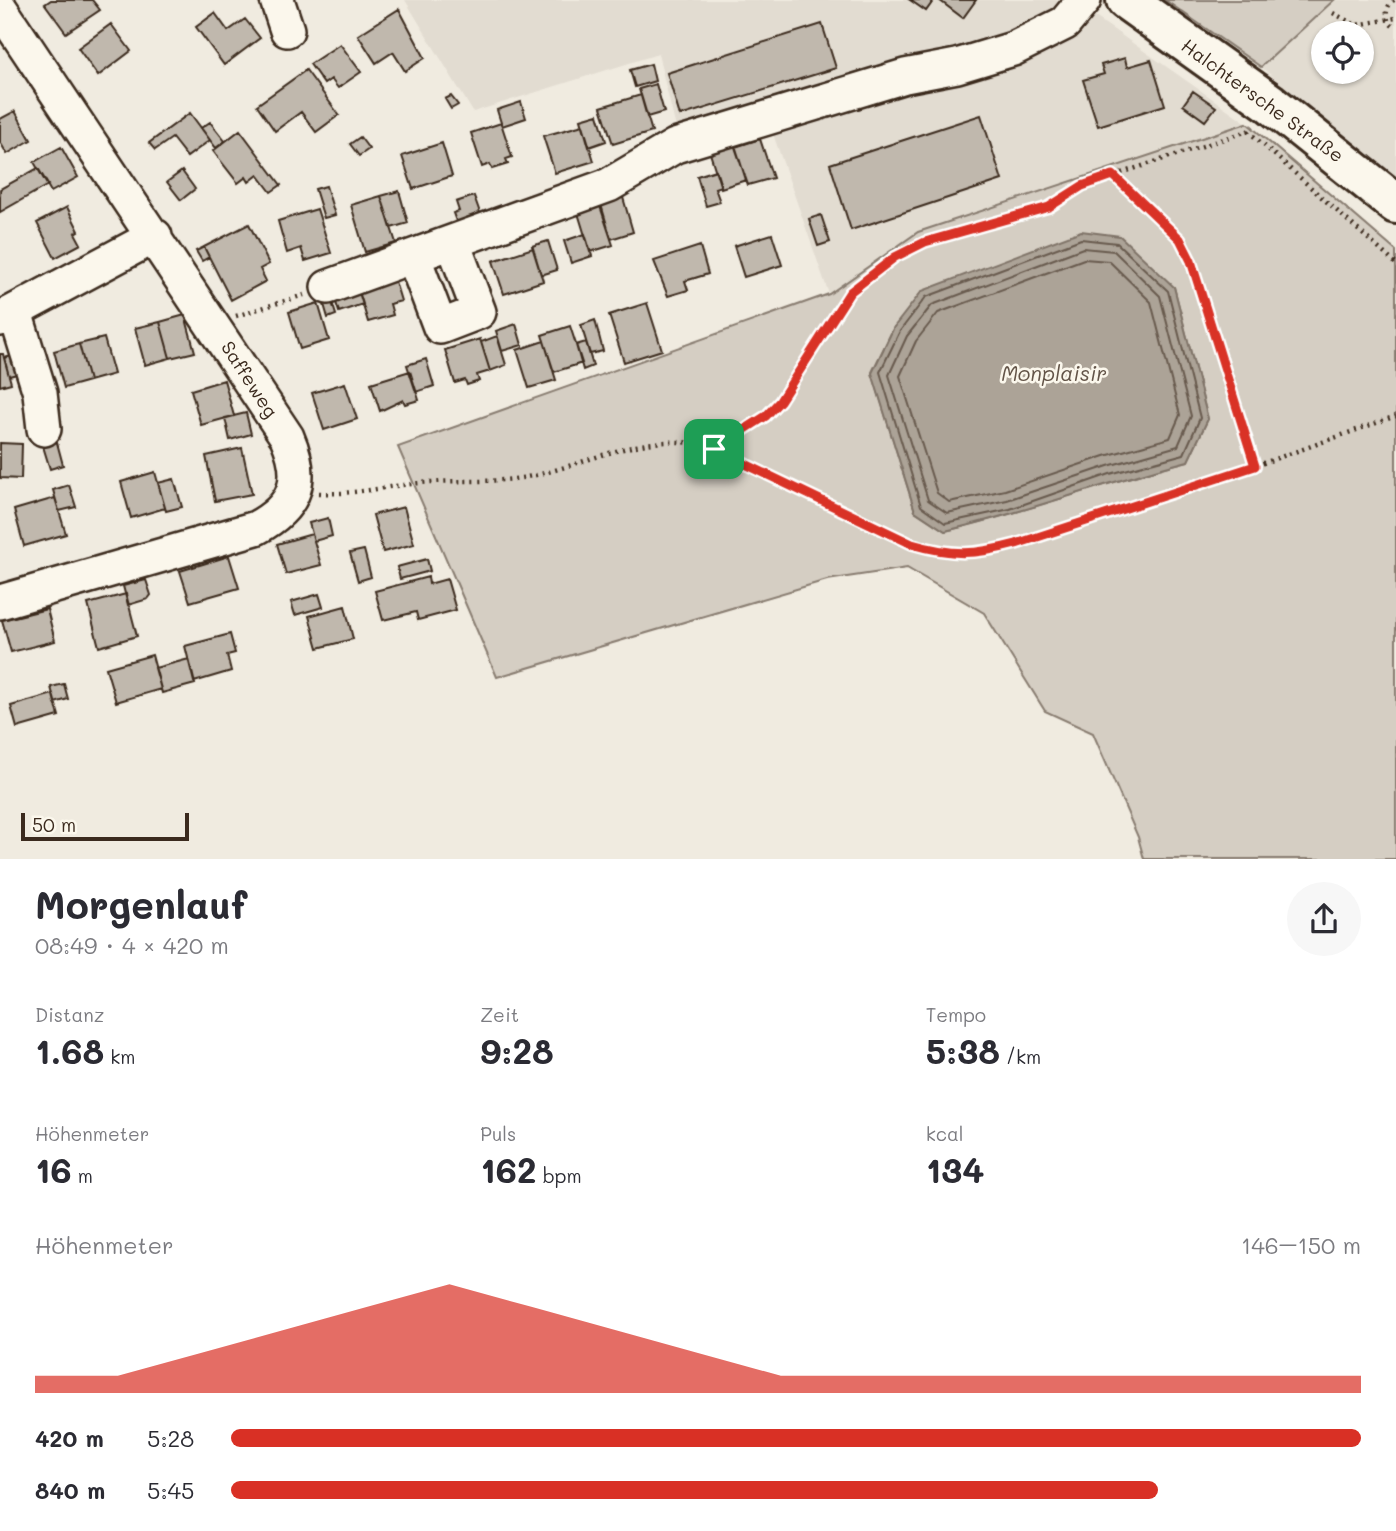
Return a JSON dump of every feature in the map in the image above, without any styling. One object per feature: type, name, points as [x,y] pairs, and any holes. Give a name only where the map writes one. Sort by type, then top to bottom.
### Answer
[{"type":"main road","name":"Halchtersche Straße","points":[[1126,0],[1259,117],[1396,204]]},
{"type":"street","points":[[328,287],[609,185],[675,146],[905,76],[957,66],[1013,50],[1065,23],[1084,0]]},
{"type":"street","name":"Saffeweg","points":[[0,8],[214,323],[287,437],[296,457],[294,491]]},
{"type":"street","points":[[44,429],[40,393],[7,316],[155,236]]},
{"type":"street","points":[[414,258],[440,327],[479,312],[453,243]]},
{"type":"street","points":[[0,602],[256,528],[274,519],[286,507],[294,491]]},
{"type":"path","points":[[1395,0],[1388,6],[1388,20],[1396,28]]},
{"type":"path","points":[[1333,13],[1356,25],[1396,18]]},
{"type":"path","points":[[714,449],[766,416],[780,401],[850,292],[895,257],[925,242],[1049,207],[1082,186],[1259,117],[1396,264]]},
{"type":"path","points":[[1113,175],[1180,239],[1191,261],[1255,466]]},
{"type":"path","points":[[214,323],[328,287]]},
{"type":"path","points":[[294,491],[333,494],[419,483],[501,482],[580,463],[638,444],[664,440],[690,441],[714,449],[912,544],[945,554],[981,553],[1255,466],[1396,416]]},
{"type":"shaded area","points":[[405,0],[1071,0],[1247,123],[918,232],[829,294],[765,111],[678,136],[658,54],[473,112]]},
{"type":"shaded area","points":[[1165,0],[1334,0],[1261,67]]},
{"type":"shaded area","points":[[1334,0],[1396,0],[1396,179],[1261,67],[1311,21],[1311,84],[1374,84],[1374,21],[1311,21]]},
{"type":"shaded area","points":[[1247,123],[1396,251],[1396,859],[1144,859],[1138,837],[1093,733],[1045,711],[984,613],[907,568],[827,580],[497,677],[398,447],[829,294],[918,232]],"holes":[[[1174,287],[1208,419],[1188,461],[945,531],[915,511],[872,372],[894,327]]]},
{"type":"water","name":"Monplaisir","points":[[1081,231],[1120,236],[1174,287],[1208,419],[1188,461],[945,531],[915,511],[872,373],[894,327],[922,291]]},
{"type":"building","points":[[51,0],[92,0],[100,10],[66,33],[45,4]]},
{"type":"building","points":[[910,0],[934,0],[926,11]]},
{"type":"building","points":[[939,0],[976,0],[963,18]]},
{"type":"building","points":[[399,9],[425,58],[405,71],[393,52],[376,63],[358,35]]},
{"type":"building","points":[[215,13],[228,31],[245,19],[260,38],[224,65],[196,27]]},
{"type":"building","points":[[111,24],[131,51],[98,76],[78,48]]},
{"type":"building","points":[[822,24],[836,68],[680,116],[667,73]]},
{"type":"building","points":[[340,44],[361,72],[338,88],[331,79],[324,84],[310,64]]},
{"type":"building","points":[[1125,58],[1127,67],[1151,60],[1165,105],[1098,126],[1083,80],[1104,74],[1101,65]]},
{"type":"building","points":[[651,64],[655,81],[635,87],[630,70]]},
{"type":"building","points":[[306,70],[339,115],[316,132],[301,112],[275,131],[257,105]]},
{"type":"building","points":[[656,84],[664,112],[647,117],[639,89]]},
{"type":"building","points":[[1193,91],[1216,107],[1205,121],[1183,105]]},
{"type":"building","points":[[641,95],[652,132],[613,144],[601,107]]},
{"type":"building","points":[[451,96],[458,105],[451,109],[445,99]]},
{"type":"building","points":[[521,102],[526,118],[502,126],[497,110]]},
{"type":"building","points":[[15,111],[31,140],[7,154],[0,142],[0,119]]},
{"type":"building","points":[[190,113],[210,140],[187,157],[172,138],[155,150],[149,143]]},
{"type":"building","points":[[598,114],[606,141],[589,147],[581,119]]},
{"type":"building","points":[[981,115],[1002,180],[851,230],[830,164]]},
{"type":"building","points":[[210,122],[225,141],[216,148],[201,128]]},
{"type":"building","points":[[501,123],[512,157],[506,159],[508,164],[492,169],[490,164],[482,167],[471,133]]},
{"type":"building","points":[[583,125],[594,161],[555,173],[543,136]]},
{"type":"building","points":[[240,130],[281,185],[271,192],[258,175],[249,182],[246,177],[238,183],[213,151]]},
{"type":"building","points":[[360,137],[369,149],[359,156],[350,144]]},
{"type":"building","points":[[760,139],[773,178],[748,185],[735,147]]},
{"type":"building","points":[[734,142],[746,180],[721,188],[709,150]]},
{"type":"building","points":[[442,143],[452,176],[413,189],[402,156]]},
{"type":"building","points":[[61,147],[78,177],[51,192],[34,162]]},
{"type":"building","points":[[38,168],[48,185],[0,212],[0,189]]},
{"type":"building","points":[[716,170],[721,186],[715,188],[720,202],[706,206],[697,176]]},
{"type":"building","points":[[182,171],[195,189],[181,200],[167,182]]},
{"type":"building","points":[[326,186],[335,215],[324,218],[315,189]]},
{"type":"building","points":[[399,191],[408,223],[391,228],[381,196]]},
{"type":"building","points":[[622,194],[633,232],[611,239],[600,201]]},
{"type":"building","points":[[381,196],[396,243],[365,252],[351,205]]},
{"type":"building","points":[[474,196],[484,224],[460,232],[453,213],[459,211],[456,202]]},
{"type":"building","points":[[600,206],[613,245],[590,252],[578,213]]},
{"type":"building","points":[[67,207],[79,231],[75,233],[81,244],[55,258],[37,223]]},
{"type":"building","points":[[317,209],[331,253],[305,261],[301,248],[287,253],[278,221]]},
{"type":"building","points":[[821,215],[830,242],[818,246],[809,219]]},
{"type":"building","points":[[249,224],[269,264],[260,269],[266,281],[231,300],[204,247]]},
{"type":"building","points":[[585,234],[592,256],[571,263],[564,241]]},
{"type":"building","points":[[772,234],[782,265],[744,277],[734,246]]},
{"type":"building","points":[[548,241],[557,270],[541,275],[532,246]]},
{"type":"building","points":[[700,246],[708,274],[685,281],[688,290],[668,296],[654,261]]},
{"type":"building","points":[[204,247],[209,257],[202,261],[196,251]]},
{"type":"building","points":[[533,248],[543,281],[504,294],[493,261]]},
{"type":"building","points":[[394,278],[401,301],[390,304],[393,315],[368,322],[358,289]]},
{"type":"building","points":[[357,285],[363,304],[339,312],[333,293]]},
{"type":"building","points":[[331,299],[336,315],[328,318],[323,301]]},
{"type":"building","points":[[318,303],[329,340],[300,349],[289,312]]},
{"type":"building","points":[[647,303],[662,350],[624,362],[609,315]]},
{"type":"building","points":[[185,315],[195,352],[170,358],[160,322]]},
{"type":"building","points":[[595,320],[603,351],[590,354],[581,325]]},
{"type":"building","points":[[160,322],[170,358],[145,365],[135,328]]},
{"type":"building","points":[[516,324],[522,345],[502,351],[496,331]]},
{"type":"building","points":[[570,326],[582,363],[554,372],[542,335]]},
{"type":"building","points":[[497,336],[506,365],[490,371],[481,342]]},
{"type":"building","points":[[104,338],[114,374],[89,381],[79,344]]},
{"type":"building","points":[[480,339],[490,371],[477,375],[479,381],[467,385],[465,380],[455,383],[445,350]]},
{"type":"building","points":[[544,341],[556,380],[529,388],[517,350]]},
{"type":"building","points":[[586,342],[593,366],[583,370],[576,345]]},
{"type":"building","points":[[79,344],[89,381],[64,388],[54,351]]},
{"type":"building","points":[[0,354],[3,354],[11,383],[0,386]]},
{"type":"building","points":[[20,354],[25,372],[9,376],[4,358]]},
{"type":"building","points":[[426,359],[434,386],[416,392],[407,365]]},
{"type":"building","points":[[410,371],[419,400],[405,404],[403,400],[380,411],[371,383]]},
{"type":"building","points":[[224,380],[234,416],[201,425],[191,390]]},
{"type":"building","points":[[345,383],[357,419],[324,430],[312,393]]},
{"type":"building","points":[[246,413],[251,434],[230,440],[225,418]]},
{"type":"building","points":[[56,439],[63,465],[50,469],[42,443]]},
{"type":"building","points":[[0,443],[22,444],[21,479],[0,478]]},
{"type":"building","points":[[242,448],[252,494],[215,501],[206,456]]},
{"type":"building","points":[[155,472],[165,508],[131,518],[121,482]]},
{"type":"building","points":[[174,479],[182,507],[166,511],[158,483]]},
{"type":"building","points":[[69,485],[76,507],[59,511],[53,490]]},
{"type":"building","points":[[55,498],[66,534],[24,546],[14,510]]},
{"type":"building","points":[[404,507],[414,544],[383,552],[373,515]]},
{"type":"building","points":[[328,518],[332,536],[314,541],[309,523]]},
{"type":"building","points":[[312,534],[321,565],[286,574],[277,544]]},
{"type":"building","points":[[364,550],[371,577],[358,581],[350,553]]},
{"type":"building","points":[[229,556],[239,588],[190,602],[180,571]]},
{"type":"building","points":[[427,559],[430,571],[400,579],[397,567]]},
{"type":"building","points":[[428,577],[429,584],[447,579],[456,610],[418,620],[416,612],[383,620],[375,591]]},
{"type":"building","points":[[146,580],[151,595],[148,599],[128,605],[123,586]]},
{"type":"building","points":[[126,594],[137,636],[99,647],[88,604]]},
{"type":"building","points":[[319,594],[323,607],[295,615],[291,602]]},
{"type":"building","points":[[345,606],[353,639],[318,648],[309,616]]},
{"type":"building","points":[[47,609],[55,641],[11,652],[2,620]]},
{"type":"building","points":[[230,634],[235,653],[227,655],[231,671],[194,682],[185,646]]},
{"type":"building","points":[[152,655],[161,689],[116,702],[106,668]]},
{"type":"building","points":[[189,659],[195,684],[162,693],[155,668]]},
{"type":"building","points":[[64,684],[68,699],[55,703],[51,687]]},
{"type":"building","points":[[53,694],[59,716],[17,728],[11,706]]},
{"type":"route","points":[[1113,175],[1180,239],[1191,261],[1255,466],[1016,544],[981,553],[945,554],[912,544],[714,449],[766,416],[780,401],[850,292],[895,257],[925,242],[1049,207],[1082,186],[1113,175]]}]
